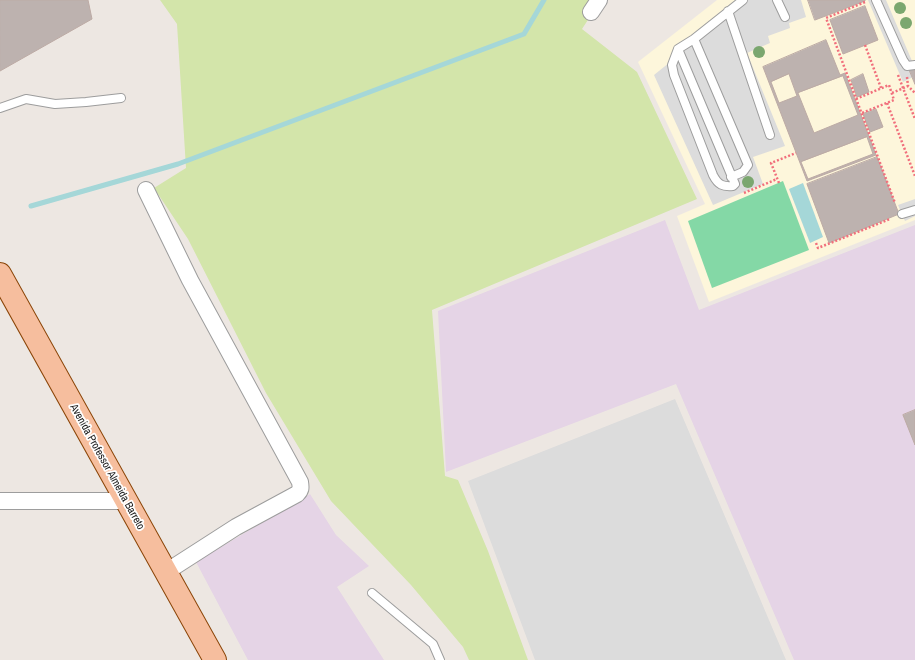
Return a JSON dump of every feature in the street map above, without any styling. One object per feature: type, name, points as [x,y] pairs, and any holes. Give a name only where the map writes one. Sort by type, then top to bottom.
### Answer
[{"type":"main road","name":"Avenida Professor Almeida Barreto","points":[[0,274],[215,660]]},
{"type":"street","points":[[146,190],[190,280],[301,487],[297,494],[236,527],[166,572]]},
{"type":"street","points":[[0,501],[126,501]]},
{"type":"lane","points":[[694,38],[748,165],[733,181],[731,187],[721,186],[713,175],[672,70],[672,65],[678,49],[743,0]]},
{"type":"lane","points":[[777,0],[785,17]]},
{"type":"lane","points":[[872,0],[903,60],[911,65]]},
{"type":"lane","points":[[728,11],[770,135]]},
{"type":"lane","points":[[678,49],[733,181]]},
{"type":"lane","points":[[0,108],[26,99],[55,104],[121,98]]},
{"type":"lane","points":[[901,215],[915,210]]},
{"type":"lane","points":[[372,593],[433,644],[440,660]]},
{"type":"path","points":[[816,243],[818,248],[901,215],[826,18],[872,0]]},
{"type":"path","points":[[865,45],[881,88]]},
{"type":"path","points":[[908,86],[911,65]]},
{"type":"path","points":[[897,73],[915,119]]},
{"type":"path","points":[[856,98],[889,85],[894,100],[862,113]]},
{"type":"path","points":[[892,93],[908,86]]},
{"type":"path","points":[[908,86],[915,93]]},
{"type":"path","points":[[887,103],[915,176]]},
{"type":"path","points":[[779,183],[771,162],[796,153]]},
{"type":"path","points":[[733,181],[744,193],[777,179]]},
{"type":"shaded area","points":[[717,0],[915,0],[915,220],[709,302],[677,216],[705,204],[638,62]]},
{"type":"shaded area","points":[[747,0],[801,0],[806,17],[789,23],[790,28],[768,36],[770,43],[747,53],[785,146],[753,157],[763,184],[713,205],[654,75]]},
{"type":"shaded area","points":[[868,0],[886,0],[915,68],[915,76],[903,82]]},
{"type":"shaded area","points":[[915,199],[915,216],[905,221],[898,205]]},
{"type":"shaded area","points":[[665,220],[699,310],[915,225],[915,660],[794,660],[676,384],[446,472],[438,311]]},
{"type":"shaded area","points":[[675,399],[786,660],[535,660],[468,481]]},
{"type":"shaded area","points":[[310,494],[336,535],[369,566],[337,587],[384,660],[248,660],[196,562]]},
{"type":"green space","points":[[160,0],[601,0],[582,29],[637,72],[697,199],[432,310],[445,476],[458,480],[488,551],[528,660],[469,660],[463,647],[411,585],[331,501],[266,393],[188,239],[154,188],[186,168],[177,24]]},
{"type":"green space","points":[[783,181],[809,250],[712,288],[688,221]]},
{"type":"water","points":[[803,183],[823,237],[810,243],[789,189]]},
{"type":"building","points":[[0,0],[88,0],[92,19],[0,71]]},
{"type":"building","points":[[808,0],[865,0],[865,1],[815,20]]},
{"type":"building","points":[[865,6],[878,40],[843,54],[830,20]]},
{"type":"building","points":[[826,40],[840,75],[845,73],[876,155],[807,181],[763,67]]},
{"type":"building","points":[[909,69],[915,70],[915,84]]},
{"type":"building","points":[[789,74],[797,96],[779,103],[771,82]]},
{"type":"building","points":[[863,74],[869,92],[857,97],[851,80]]},
{"type":"building","points":[[843,76],[858,115],[814,133],[798,93]]},
{"type":"building","points":[[876,109],[883,127],[870,132],[863,114]]},
{"type":"building","points":[[867,137],[873,154],[808,179],[801,162]]},
{"type":"building","points":[[877,157],[899,214],[829,243],[807,184]]},
{"type":"building","points":[[915,410],[915,445],[903,415]]},
{"type":"waterway","points":[[31,206],[178,164],[524,34],[544,0]]}]
